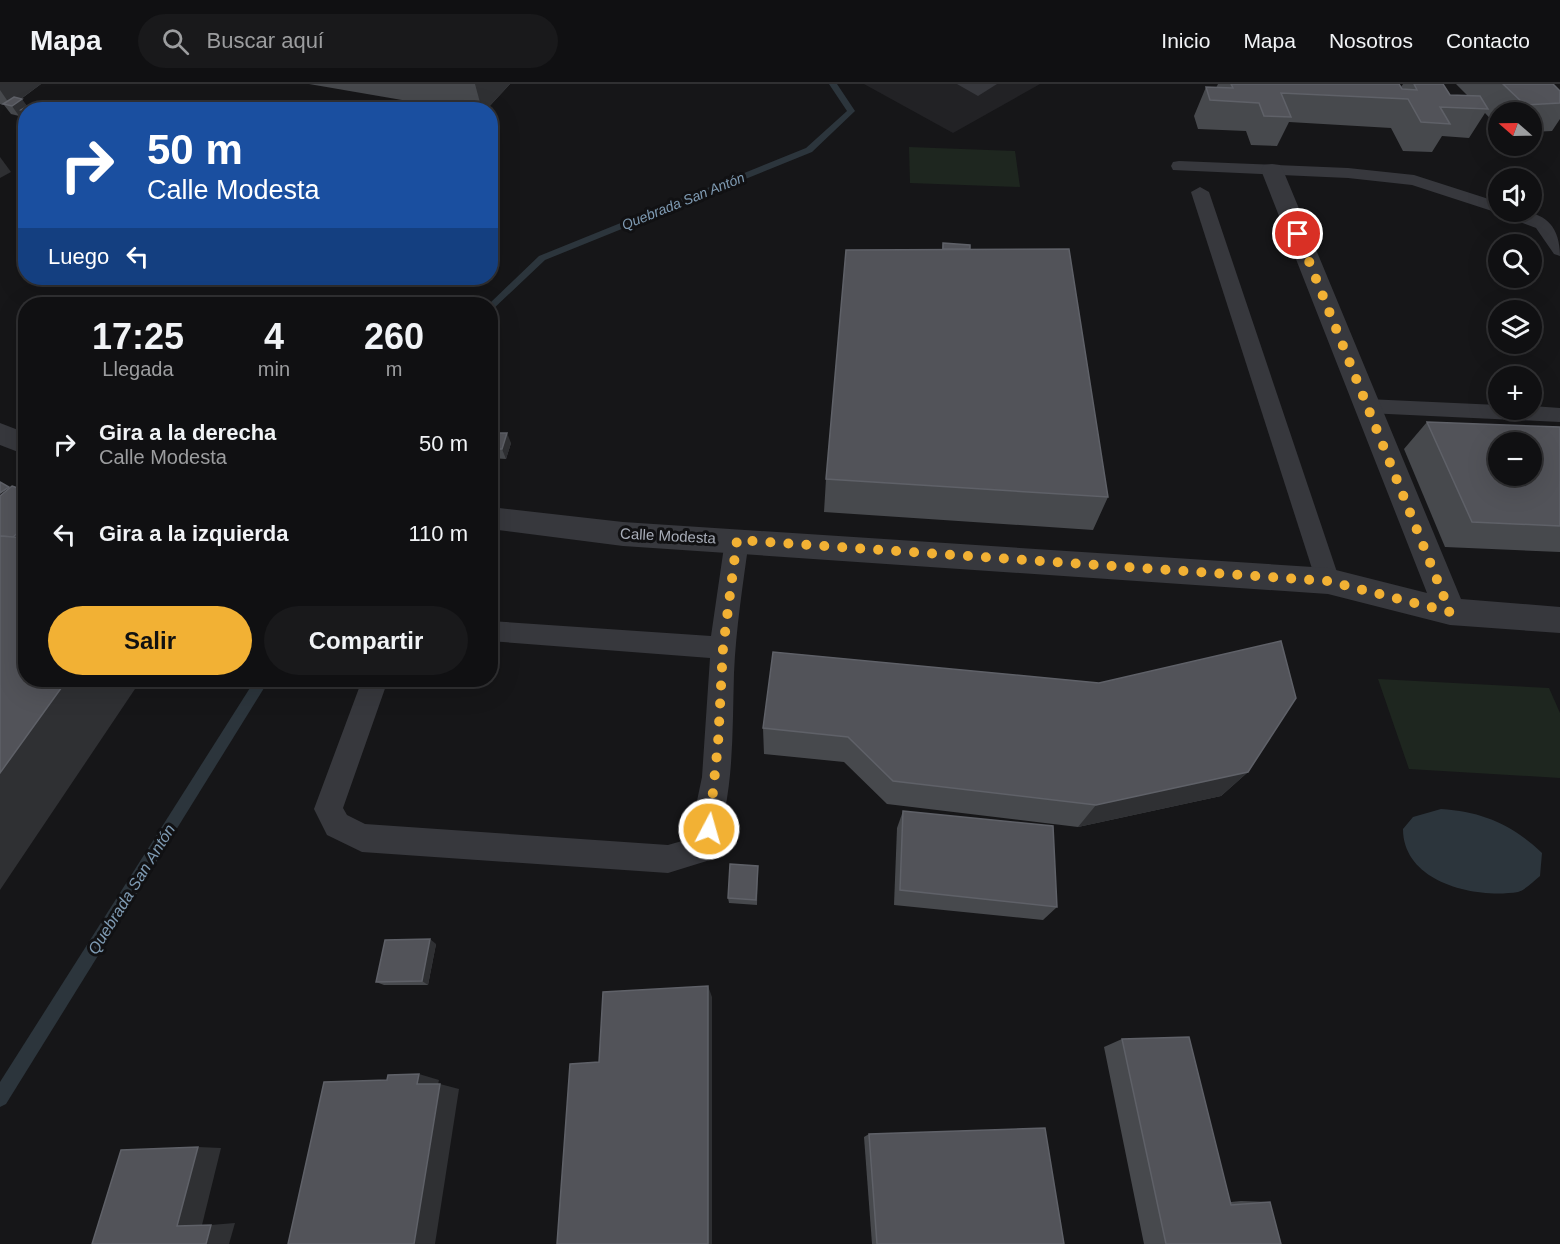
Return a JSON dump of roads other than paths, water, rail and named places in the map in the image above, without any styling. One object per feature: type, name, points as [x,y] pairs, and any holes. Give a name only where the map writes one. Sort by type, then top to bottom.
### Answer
[{"type":"street","points":[[1272,170],[1450,612]]},
{"type":"street","points":[[0,433],[18,441]]},
{"type":"street","name":"Calle Modesta","points":[[498,519],[623,534],[1328,581],[1450,612],[1491,613],[1560,620]]},
{"type":"lane","points":[[965,84],[978,91],[989,84]]},
{"type":"lane","points":[[1179,166],[1414,180],[1488,204]]},
{"type":"lane","points":[[1200,192],[1328,581]]},
{"type":"lane","points":[[1537,222],[1542,224],[1560,250]]},
{"type":"lane","points":[[1367,406],[1560,415]]},
{"type":"lane","points":[[372,687],[328,809],[337,825],[362,838],[668,859],[700,850],[709,829],[718,744],[723,648],[737,540]]},
{"type":"lane","points":[[498,632],[723,648]]},
{"type":"waterway","name":"Quebrada San Antón","points":[[498,301],[542,258],[809,150],[851,111],[833,84]]},
{"type":"waterway","name":"Quebrada San Antón","points":[[0,1098],[258,687]]}]
